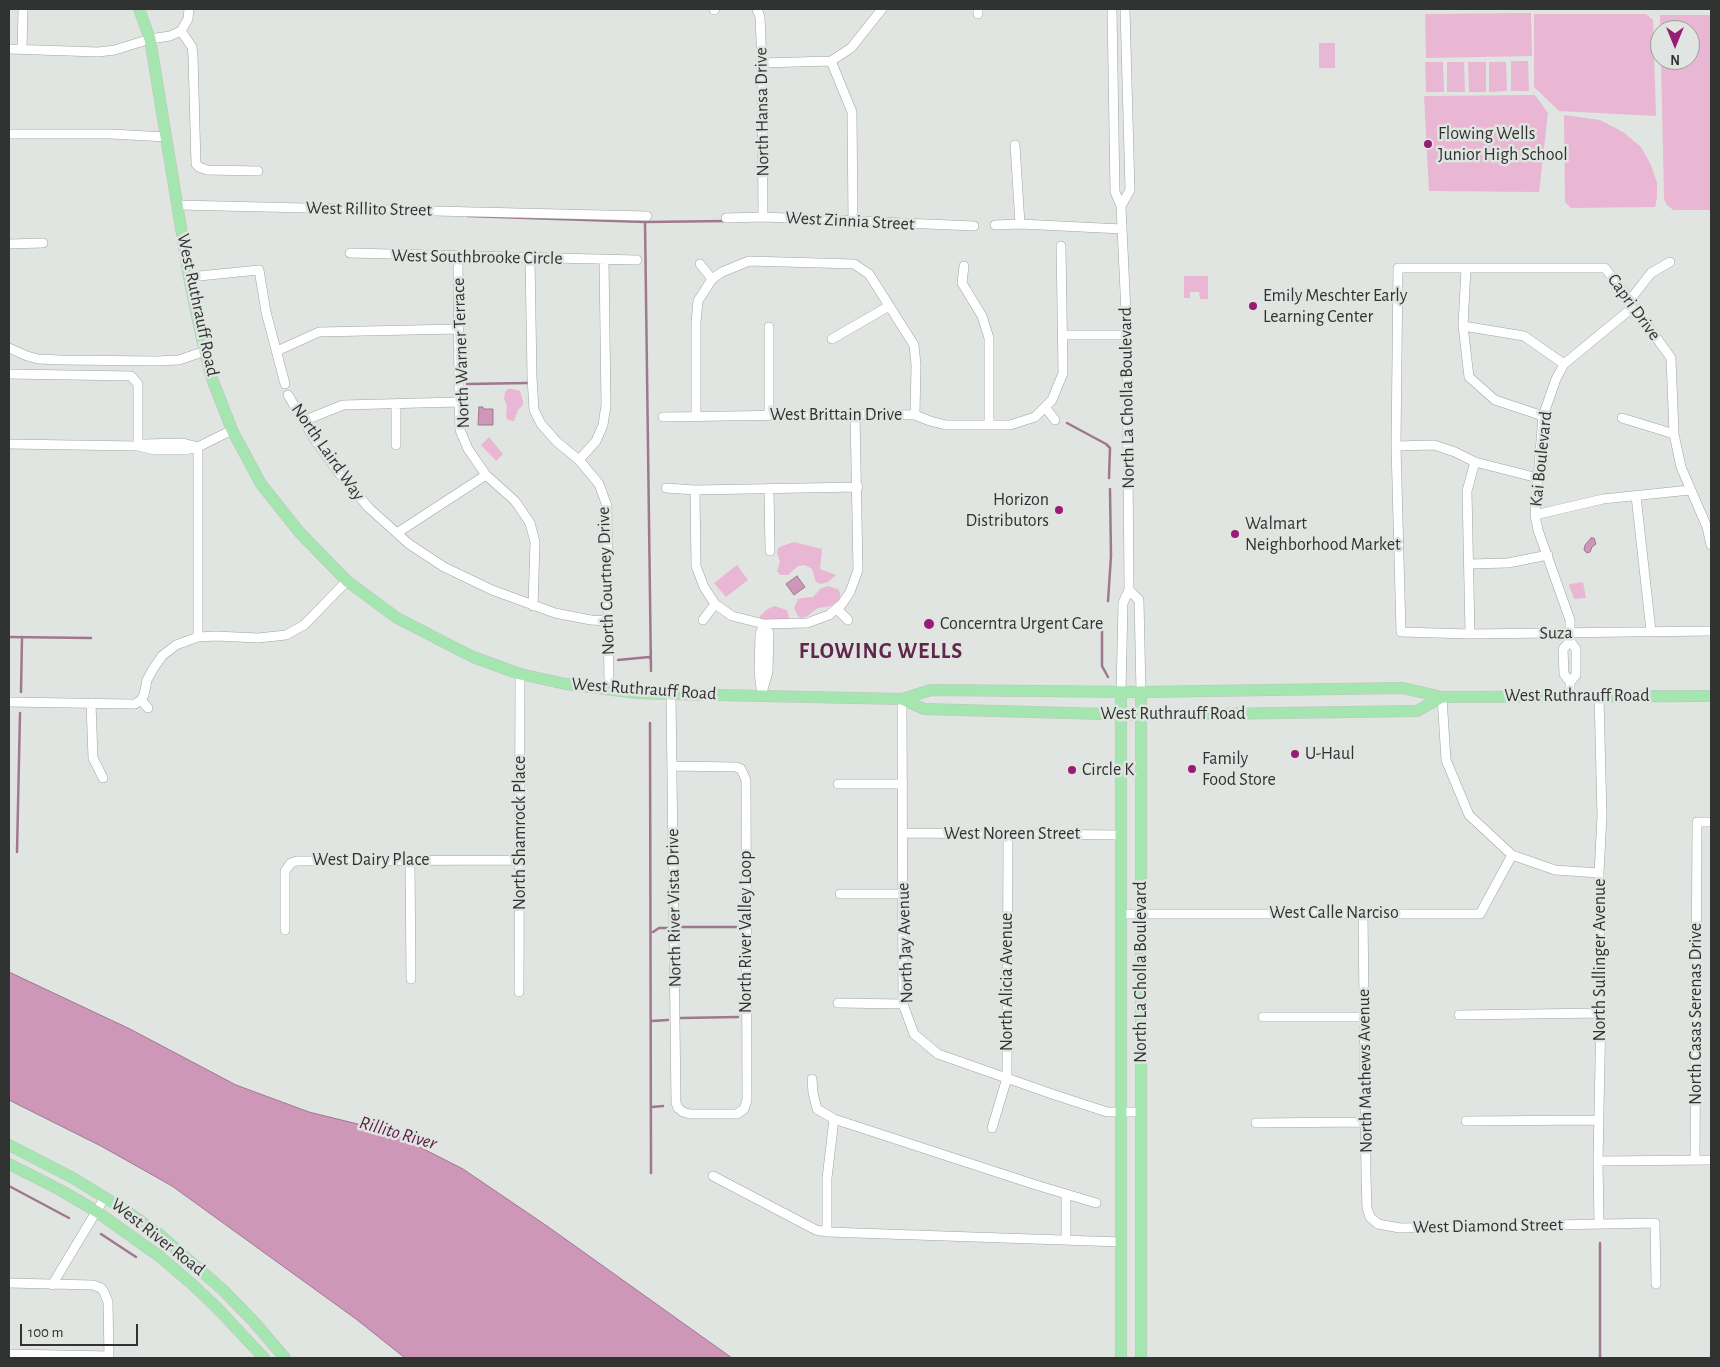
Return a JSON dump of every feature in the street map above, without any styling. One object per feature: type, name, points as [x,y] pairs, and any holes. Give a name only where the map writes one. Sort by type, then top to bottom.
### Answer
[{"type":"main road","name":"West Ruthrauff Road","points":[[139,9],[150,39],[190,277],[205,351],[211,376],[232,430],[261,484],[300,533],[347,581],[397,618],[474,657],[520,674],[566,684],[609,690],[671,694],[902,699],[931,690],[1141,692],[1403,688],[1442,697],[1711,696]]},
{"type":"main road","name":"North La Cholla Boulevard","points":[[1120,692],[1121,1358]]},
{"type":"main road","name":"North La Cholla Boulevard","points":[[1141,692],[1141,1358]]},
{"type":"main road","name":"West Ruthrauff Road","points":[[902,699],[924,709],[1141,715],[1417,711],[1442,697]]},
{"type":"main road","name":"West River Road","points":[[9,1145],[105,1196],[160,1236],[210,1278],[254,1322],[285,1358]]},
{"type":"main road","name":"West River Road","points":[[9,1164],[62,1191],[130,1234],[187,1279],[264,1358]]},
{"type":"street","points":[[22,49],[24,9]]},
{"type":"street","points":[[9,49],[98,52],[115,50],[150,39],[170,36],[181,31],[188,19],[188,9]]},
{"type":"street","name":"North Hansa Drive","points":[[757,9],[760,17],[762,63],[763,217]]},
{"type":"street","points":[[762,63],[831,62],[851,48],[882,9]]},
{"type":"street","name":"North La Cholla Boulevard","points":[[1112,9],[1115,192],[1121,206],[1127,335],[1129,590],[1123,603],[1120,692]]},
{"type":"street","name":"North La Cholla Boulevard","points":[[1121,206],[1130,190],[1125,9]]},
{"type":"street","points":[[181,31],[192,47],[194,56],[196,164],[207,170],[258,171]]},
{"type":"street","points":[[831,62],[852,112],[853,222]]},
{"type":"street","points":[[9,134],[111,134],[166,137]]},
{"type":"street","points":[[1015,146],[1020,224]]},
{"type":"street","name":"West Rillito Street","points":[[178,204],[647,216]]},
{"type":"street","name":"West Zinnia Street","points":[[726,218],[763,217],[974,226]]},
{"type":"street","points":[[995,225],[1020,224],[1122,228]]},
{"type":"street","points":[[9,244],[43,243]]},
{"type":"street","points":[[1055,420],[1045,408],[1052,400],[1063,373],[1060,246]]},
{"type":"street","name":"West Southbrooke Circle","points":[[350,254],[637,260]]},
{"type":"street","name":"North Warner Terrace","points":[[458,256],[460,430],[468,449],[486,475],[515,501],[530,523],[535,542],[533,606]]},
{"type":"street","name":"North Courtney Drive","points":[[530,258],[534,410],[542,424],[557,442],[579,460],[598,484],[607,506],[609,690]]},
{"type":"street","points":[[579,460],[596,440],[604,425],[606,405],[604,260]]},
{"type":"street","points":[[696,416],[696,322],[698,301],[712,279],[722,272],[749,261],[854,264],[869,274],[914,345],[916,365],[915,415]]},
{"type":"street","name":"Kai Boulevard","points":[[1570,696],[1570,682],[1564,674],[1563,649],[1570,637],[1570,620],[1538,530],[1535,515],[1542,416],[1556,379],[1564,364],[1631,304],[1651,273],[1670,262]]},
{"type":"street","points":[[700,264],[712,279]]},
{"type":"street","points":[[964,266],[962,283],[982,316],[989,338],[989,425]]},
{"type":"street","name":"Capri Drive","points":[[1396,446],[1398,268],[1605,268],[1672,358],[1674,434],[1681,467],[1707,527],[1711,544]]},
{"type":"street","points":[[1466,268],[1463,326],[1468,377],[1495,400],[1542,416]]},
{"type":"street","name":"North Laird Way","points":[[190,277],[259,270],[266,312],[285,384]]},
{"type":"street","points":[[832,339],[889,306]]},
{"type":"street","points":[[1463,326],[1524,336],[1564,364]]},
{"type":"street","points":[[769,327],[769,415]]},
{"type":"street","points":[[277,351],[319,332],[458,329]]},
{"type":"street","points":[[1063,335],[1127,335]]},
{"type":"street","points":[[9,348],[38,359],[90,360],[179,360],[205,351]]},
{"type":"street","points":[[9,374],[130,376],[138,384],[138,446]]},
{"type":"street","name":"North Laird Way","points":[[288,395],[303,421],[338,472],[369,508],[409,544],[444,567],[492,590],[533,606],[556,613],[591,620],[608,621]]},
{"type":"street","points":[[303,421],[343,405],[459,402]]},
{"type":"street","points":[[396,404],[396,446]]},
{"type":"street","name":"West Brittain Drive","points":[[663,417],[915,415],[930,422],[946,425],[1010,425],[1035,418],[1045,408]]},
{"type":"street","points":[[695,490],[696,566],[704,587],[715,604],[732,616],[764,624],[808,623],[829,615],[837,609],[850,592],[858,570],[858,487],[855,414]]},
{"type":"street","points":[[1622,418],[1674,434]]},
{"type":"street","points":[[9,444],[138,446],[144,444],[183,443],[198,447],[232,430]]},
{"type":"street","points":[[1396,446],[1434,445],[1455,452],[1475,462],[1538,478]]},
{"type":"street","name":"Suza","points":[[1396,446],[1401,632],[1570,637],[1651,631],[1711,630]]},
{"type":"street","points":[[198,447],[198,637]]},
{"type":"street","points":[[1470,634],[1468,491],[1475,462]]},
{"type":"street","points":[[397,533],[486,475]]},
{"type":"street","points":[[666,488],[695,490],[858,487]]},
{"type":"street","points":[[769,488],[770,550]]},
{"type":"street","points":[[1535,515],[1603,499],[1690,490]]},
{"type":"street","points":[[1636,496],[1651,631]]},
{"type":"street","points":[[1468,564],[1508,563],[1548,556]]},
{"type":"street","points":[[9,702],[135,704],[144,695],[147,680],[162,656],[176,645],[198,637],[258,638],[286,635],[304,625],[347,581]]},
{"type":"street","name":"North La Cholla Boulevard","points":[[1129,590],[1139,600],[1141,692]]},
{"type":"street","points":[[703,620],[715,604]]},
{"type":"street","points":[[837,609],[848,620]]},
{"type":"street","points":[[761,696],[768,672],[769,633],[764,624]]},
{"type":"street","name":"North Shamrock Place","points":[[519,992],[520,674]]},
{"type":"street","name":"North River Vista Drive","points":[[671,694],[676,1097],[678,1113],[690,1114]]},
{"type":"street","name":"North Sullinger Avenue","points":[[1599,696],[1602,816],[1599,873],[1601,1013],[1598,1161],[1599,1224]]},
{"type":"street","points":[[1442,697],[1446,760],[1468,815],[1512,855],[1555,870],[1599,873]]},
{"type":"street","name":"North Jay Avenue","points":[[902,699],[903,1004],[914,1034],[938,1054],[1007,1078],[1107,1112],[1140,1112]]},
{"type":"street","points":[[141,700],[148,708]]},
{"type":"street","points":[[91,704],[93,758],[103,778]]},
{"type":"street","name":"North River Valley Loop","points":[[672,766],[731,766],[745,770],[746,780],[747,1100],[745,1111],[733,1115],[690,1114]]},
{"type":"street","points":[[838,784],[903,784]]},
{"type":"street","name":"North Casas Serenas Drive","points":[[1695,1160],[1697,822],[1711,822]]},
{"type":"street","name":"West Noreen Street","points":[[903,833],[1120,835]]},
{"type":"street","name":"North Alicia Avenue","points":[[992,1128],[1007,1078],[1008,834]]},
{"type":"street","name":"West Calle Narciso","points":[[1120,914],[1480,914],[1512,855]]},
{"type":"street","name":"West Dairy Place","points":[[285,930],[284,871],[291,863],[301,860],[520,860]]},
{"type":"street","points":[[410,860],[411,979]]},
{"type":"street","points":[[840,894],[902,894]]},
{"type":"street","name":"North Mathews Avenue","points":[[1363,913],[1367,1208],[1370,1217],[1378,1224]]},
{"type":"street","points":[[838,1003],[903,1004]]},
{"type":"street","points":[[1458,1015],[1601,1013]]},
{"type":"street","points":[[1263,1017],[1364,1017]]},
{"type":"street","points":[[812,1079],[817,1109],[834,1119],[1066,1195],[1096,1202]]},
{"type":"street","points":[[827,1232],[827,1178],[834,1119]]},
{"type":"street","points":[[1466,1121],[1599,1120]]},
{"type":"street","points":[[1256,1123],[1365,1122]]},
{"type":"street","points":[[1598,1161],[1711,1160]]},
{"type":"street","points":[[713,1176],[816,1230],[827,1232],[1121,1242]]},
{"type":"street","points":[[1066,1195],[1066,1240]]},
{"type":"street","points":[[52,1284],[105,1196]]},
{"type":"street","name":"West Diamond Street","points":[[1378,1224],[1400,1228],[1655,1223],[1656,1284]]},
{"type":"street","points":[[9,1283],[93,1286],[106,1290],[108,1302],[108,1357],[9,1354]]},
{"type":"shaded area","points":[[1531,13],[1532,56],[1426,58],[1425,14]]},
{"type":"shaded area","points":[[1534,14],[1646,14],[1653,20],[1650,20],[1650,70],[1655,70],[1656,116],[1559,111],[1534,87]]},
{"type":"shaded area","points":[[1660,15],[1711,15],[1711,210],[1673,210],[1664,199],[1661,70],[1700,70],[1700,20],[1660,20]]},
{"type":"shaded area","points":[[1319,43],[1335,43],[1335,68],[1319,68]]},
{"type":"shaded area","points":[[1511,61],[1528,61],[1529,91],[1511,91]]},
{"type":"shaded area","points":[[1425,62],[1443,62],[1444,92],[1426,92]]},
{"type":"shaded area","points":[[1447,62],[1464,62],[1465,92],[1447,92]]},
{"type":"shaded area","points":[[1468,62],[1486,62],[1486,92],[1469,92]]},
{"type":"shaded area","points":[[1489,62],[1506,62],[1507,91],[1489,92]]},
{"type":"shaded area","points":[[1535,95],[1548,113],[1539,192],[1429,191],[1424,96]]},
{"type":"shaded area","points":[[1564,115],[1600,120],[1623,132],[1641,147],[1651,165],[1657,183],[1655,207],[1571,208],[1565,202]]},
{"type":"shaded area","points":[[1184,276],[1208,276],[1208,299],[1200,299],[1199,292],[1190,292],[1190,298],[1184,298]]},
{"type":"shaded area","points":[[508,389],[520,391],[523,401],[523,405],[518,410],[514,421],[508,420],[506,417],[507,406],[504,399],[505,392]]},
{"type":"shaded area","points":[[479,407],[493,409],[493,425],[478,425]]},
{"type":"shaded area","points":[[489,437],[503,454],[496,461],[481,445]]},
{"type":"shaded area","points":[[1591,538],[1594,538],[1596,544],[1587,553],[1584,550],[1585,545]]},
{"type":"shaded area","points":[[794,542],[822,549],[820,569],[836,575],[828,582],[821,584],[816,582],[812,569],[805,565],[798,566],[788,575],[780,575],[777,571],[780,562],[777,552],[778,548]]},
{"type":"shaded area","points":[[737,565],[748,580],[726,597],[714,583]]},
{"type":"shaded area","points":[[797,576],[805,587],[794,595],[786,584]]},
{"type":"shaded area","points":[[1583,582],[1586,598],[1575,599],[1569,586],[1570,584]]},
{"type":"shaded area","points":[[827,586],[838,589],[840,599],[831,606],[818,608],[807,616],[801,618],[798,616],[794,608],[798,599],[813,597],[820,589]]},
{"type":"shaded area","points":[[774,606],[787,610],[790,621],[760,620],[760,616],[766,610]]},
{"type":"shaded area","points":[[9,972],[130,1029],[236,1085],[309,1112],[390,1132],[463,1169],[547,1226],[732,1358],[405,1358],[356,1319],[172,1186],[101,1146],[9,1100]]},
{"type":"waterway","points":[[468,216],[645,222],[727,221]]},
{"type":"waterway","points":[[645,222],[651,671]]},
{"type":"waterway","points":[[467,384],[527,383]]},
{"type":"waterway","points":[[1067,423],[1110,448],[1109,478]]},
{"type":"waterway","points":[[1108,601],[1111,556],[1110,489]]},
{"type":"waterway","points":[[1102,620],[1102,666],[1108,677]]},
{"type":"waterway","points":[[9,637],[91,638]]},
{"type":"waterway","points":[[21,692],[22,637]]},
{"type":"waterway","points":[[618,660],[649,657],[651,659]]},
{"type":"waterway","points":[[17,852],[20,713]]},
{"type":"waterway","points":[[650,723],[651,1173]]},
{"type":"waterway","points":[[680,927],[738,927]]},
{"type":"waterway","points":[[653,932],[659,928],[667,928]]},
{"type":"waterway","points":[[681,1018],[738,1017]]},
{"type":"waterway","points":[[652,1021],[668,1020]]},
{"type":"waterway","points":[[652,1107],[663,1106]]},
{"type":"waterway","points":[[9,1186],[69,1218]]},
{"type":"waterway","points":[[101,1234],[136,1257]]},
{"type":"waterway","points":[[1600,1243],[1600,1358]]},
{"type":"place","name":"Flowing Wells Junior High School","points":[[1428,144]]},
{"type":"place","name":"Emily Meschter Early Learning Center","points":[[1253,306]]},
{"type":"place","name":"Horizon Distributors","points":[[1059,510]]},
{"type":"place","name":"Walmart Neighborhood Market","points":[[1235,534]]},
{"type":"place","name":"Concerntra Urgent Care","points":[[929,624]]},
{"type":"place","name":"U-Haul","points":[[1295,754]]},
{"type":"place","name":"Family Food Store","points":[[1192,769]]},
{"type":"place","name":"Circle K","points":[[1072,770]]},
{"type":"district","name":"FLOWING WELLS","points":[[881,651]]},
{"type":"water label","name":"Rillito River","points":[[398,1133]]}]
